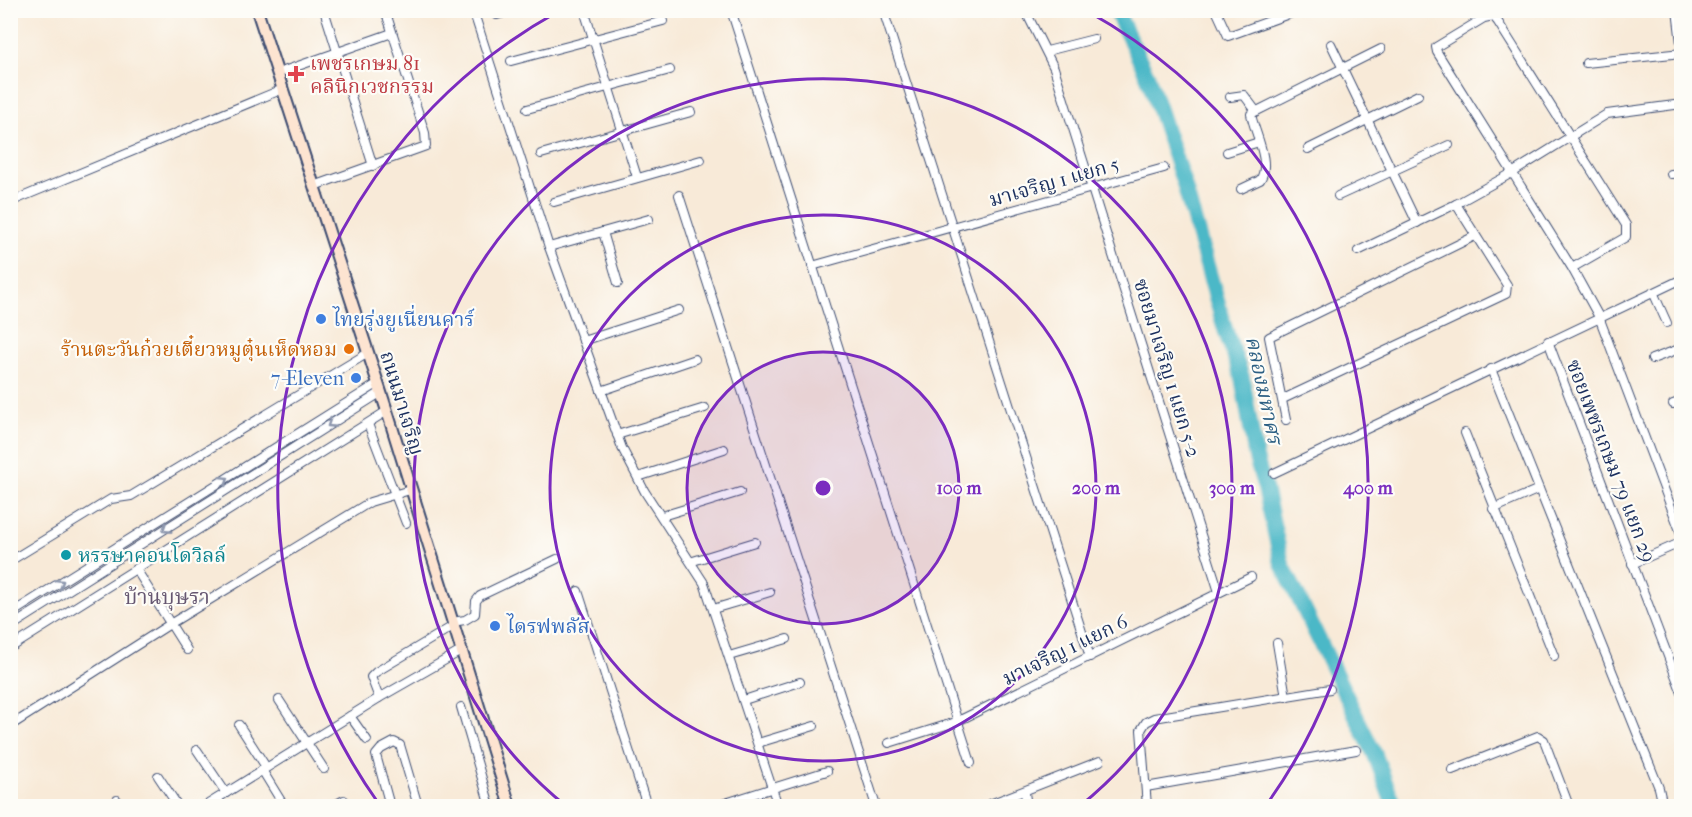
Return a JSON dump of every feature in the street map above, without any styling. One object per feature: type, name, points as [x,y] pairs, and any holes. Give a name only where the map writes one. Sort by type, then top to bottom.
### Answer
[{"type":"main road","name":"ถนนมาเจริญ","points":[[257,10],[387,411],[510,807]]},
{"type":"street","points":[[324,10],[373,166]]},
{"type":"street","points":[[314,186],[426,146],[425,133],[385,10]]},
{"type":"street","points":[[473,10],[549,247],[617,435],[638,477],[693,561],[704,583],[778,807]]},
{"type":"street","points":[[497,15],[514,10]]},
{"type":"street","points":[[584,10],[624,130],[637,177]]},
{"type":"street","points":[[731,10],[971,764]]},
{"type":"street","points":[[883,10],[1090,657]]},
{"type":"street","name":"ซอยมาเจริญ 1 แยก 5-2","points":[[1025,10],[1047,51],[1094,188],[1219,592]]},
{"type":"street","points":[[1216,10],[1228,36],[1300,10]]},
{"type":"street","points":[[1586,63],[1682,52],[1677,10]]},
{"type":"street","points":[[1572,268],[1626,237],[1628,232],[1626,225],[1493,16],[1436,47],[1572,268],[1599,317],[1682,536]]},
{"type":"street","points":[[511,61],[663,21]]},
{"type":"street","points":[[278,73],[392,33]]},
{"type":"street","points":[[1047,51],[1094,39]]},
{"type":"street","points":[[1331,44],[1417,223]]},
{"type":"street","points":[[1241,189],[1263,177],[1259,142],[1251,116],[1256,111],[1381,49]]},
{"type":"street","points":[[527,109],[669,70]]},
{"type":"street","points":[[10,202],[283,89]]},
{"type":"street","points":[[1308,149],[1418,95]]},
{"type":"street","points":[[1230,97],[1244,96],[1256,111]]},
{"type":"street","points":[[1358,251],[1456,204],[1512,173],[1607,114],[1682,104]]},
{"type":"street","points":[[541,154],[691,112]]},
{"type":"street","points":[[1227,152],[1259,142]]},
{"type":"street","points":[[1338,196],[1449,145]]},
{"type":"street","points":[[554,202],[701,160]]},
{"type":"street","name":"มาเจริญ 1 แยก 5","points":[[812,266],[1164,168]]},
{"type":"street","points":[[1671,174],[1682,173]]},
{"type":"street","points":[[679,195],[876,807]]},
{"type":"street","points":[[1283,399],[1506,294],[1506,285],[1456,204]]},
{"type":"street","points":[[549,247],[649,219]]},
{"type":"street","points":[[603,232],[618,283]]},
{"type":"street","points":[[1286,420],[1283,399],[1268,344],[1271,336],[1475,236]]},
{"type":"street","points":[[1274,473],[1682,279]]},
{"type":"street","points":[[1653,292],[1667,323]]},
{"type":"street","points":[[582,341],[679,310]]},
{"type":"street","name":"ซอยเพชรเกษม 79 แยก 29","points":[[1548,341],[1682,693]]},
{"type":"street","points":[[1652,359],[1682,348]]},
{"type":"street","points":[[10,561],[111,499],[131,496],[368,353]]},
{"type":"street","points":[[601,391],[694,359]]},
{"type":"street","points":[[1491,369],[1659,788],[1663,807]]},
{"type":"street","points":[[10,614],[379,388]]},
{"type":"street","points":[[10,627],[127,554],[379,388]]},
{"type":"street","points":[[1673,404],[1682,401]]},
{"type":"street","points":[[617,435],[705,408]]},
{"type":"street","points":[[10,648],[387,411]]},
{"type":"street","points":[[368,424],[406,523]]},
{"type":"street","points":[[1465,433],[1493,509],[1554,656]]},
{"type":"street","points":[[638,477],[724,449]]},
{"type":"street","points":[[1493,509],[1539,489]]},
{"type":"street","points":[[10,726],[170,624],[370,502],[410,490]]},
{"type":"street","points":[[662,516],[740,492]]},
{"type":"street","points":[[693,561],[755,542]]},
{"type":"street","points":[[1632,564],[1682,542]]},
{"type":"street","points":[[121,545],[127,554]]},
{"type":"street","points":[[379,698],[371,683],[371,677],[376,672],[452,624],[475,614],[476,601],[480,596],[557,559]]},
{"type":"street","points":[[136,569],[187,650]]},
{"type":"street","name":"มาเจริญ 1 แยก 6","points":[[889,743],[956,722],[1251,577]]},
{"type":"street","points":[[578,591],[647,807]]},
{"type":"street","points":[[713,609],[770,592]]},
{"type":"street","points":[[729,656],[787,639]]},
{"type":"street","points":[[1277,643],[1286,697]]},
{"type":"street","points":[[205,807],[264,768],[461,651]]},
{"type":"street","points":[[744,700],[800,682]]},
{"type":"street","points":[[1147,807],[1141,730],[1146,722],[1154,718],[1330,689]]},
{"type":"street","points":[[279,700],[324,769]]},
{"type":"street","points":[[461,707],[490,807]]},
{"type":"street","points":[[350,716],[367,740]]},
{"type":"street","points":[[239,725],[281,801]]},
{"type":"street","points":[[758,743],[814,726]]},
{"type":"street","points":[[1452,770],[1528,738],[1538,736],[1544,740],[1569,807]]},
{"type":"street","points":[[390,807],[376,755],[392,742],[400,745],[418,807]]},
{"type":"street","points":[[197,750],[226,793]]},
{"type":"street","points":[[1146,787],[1356,750]]},
{"type":"street","points":[[986,807],[1100,762]]},
{"type":"street","points":[[716,806],[827,771]]},
{"type":"street","points":[[158,776],[178,807]]},
{"type":"street","points":[[1025,793],[1027,807]]},
{"type":"street","points":[[217,799],[222,807]]},
{"type":"street","points":[[333,807],[344,800]]},
{"type":"waterway","name":"คลองมหาศร","points":[[1115,10],[1119,17],[1130,10]]},
{"type":"waterway","name":"คลองมหาศร","points":[[1119,17],[1148,77],[1184,184],[1225,329],[1242,377],[1256,458],[1282,564],[1375,755],[1394,806]]},
{"type":"place","name":"เพชรเกษม 81 คลินิกเวชกรรม","points":[[296,74]]},
{"type":"place","name":"ไทยรุ่งยูเนี่ยนคาร์","points":[[321,319]]},
{"type":"place","name":"ร้านตะวันก๋วยเตี๋ยวหมูตุ๋นเห็ดหอม","points":[[349,349]]},
{"type":"place","name":"7-Eleven","points":[[356,378]]},
{"type":"place","name":"หรรษาคอนโดวิลล์","points":[[66,555]]},
{"type":"place","name":"ไดรฟพลัส","points":[[495,626]]},
{"type":"district","name":"บ้านบุษรา","points":[[167,597]]}]
